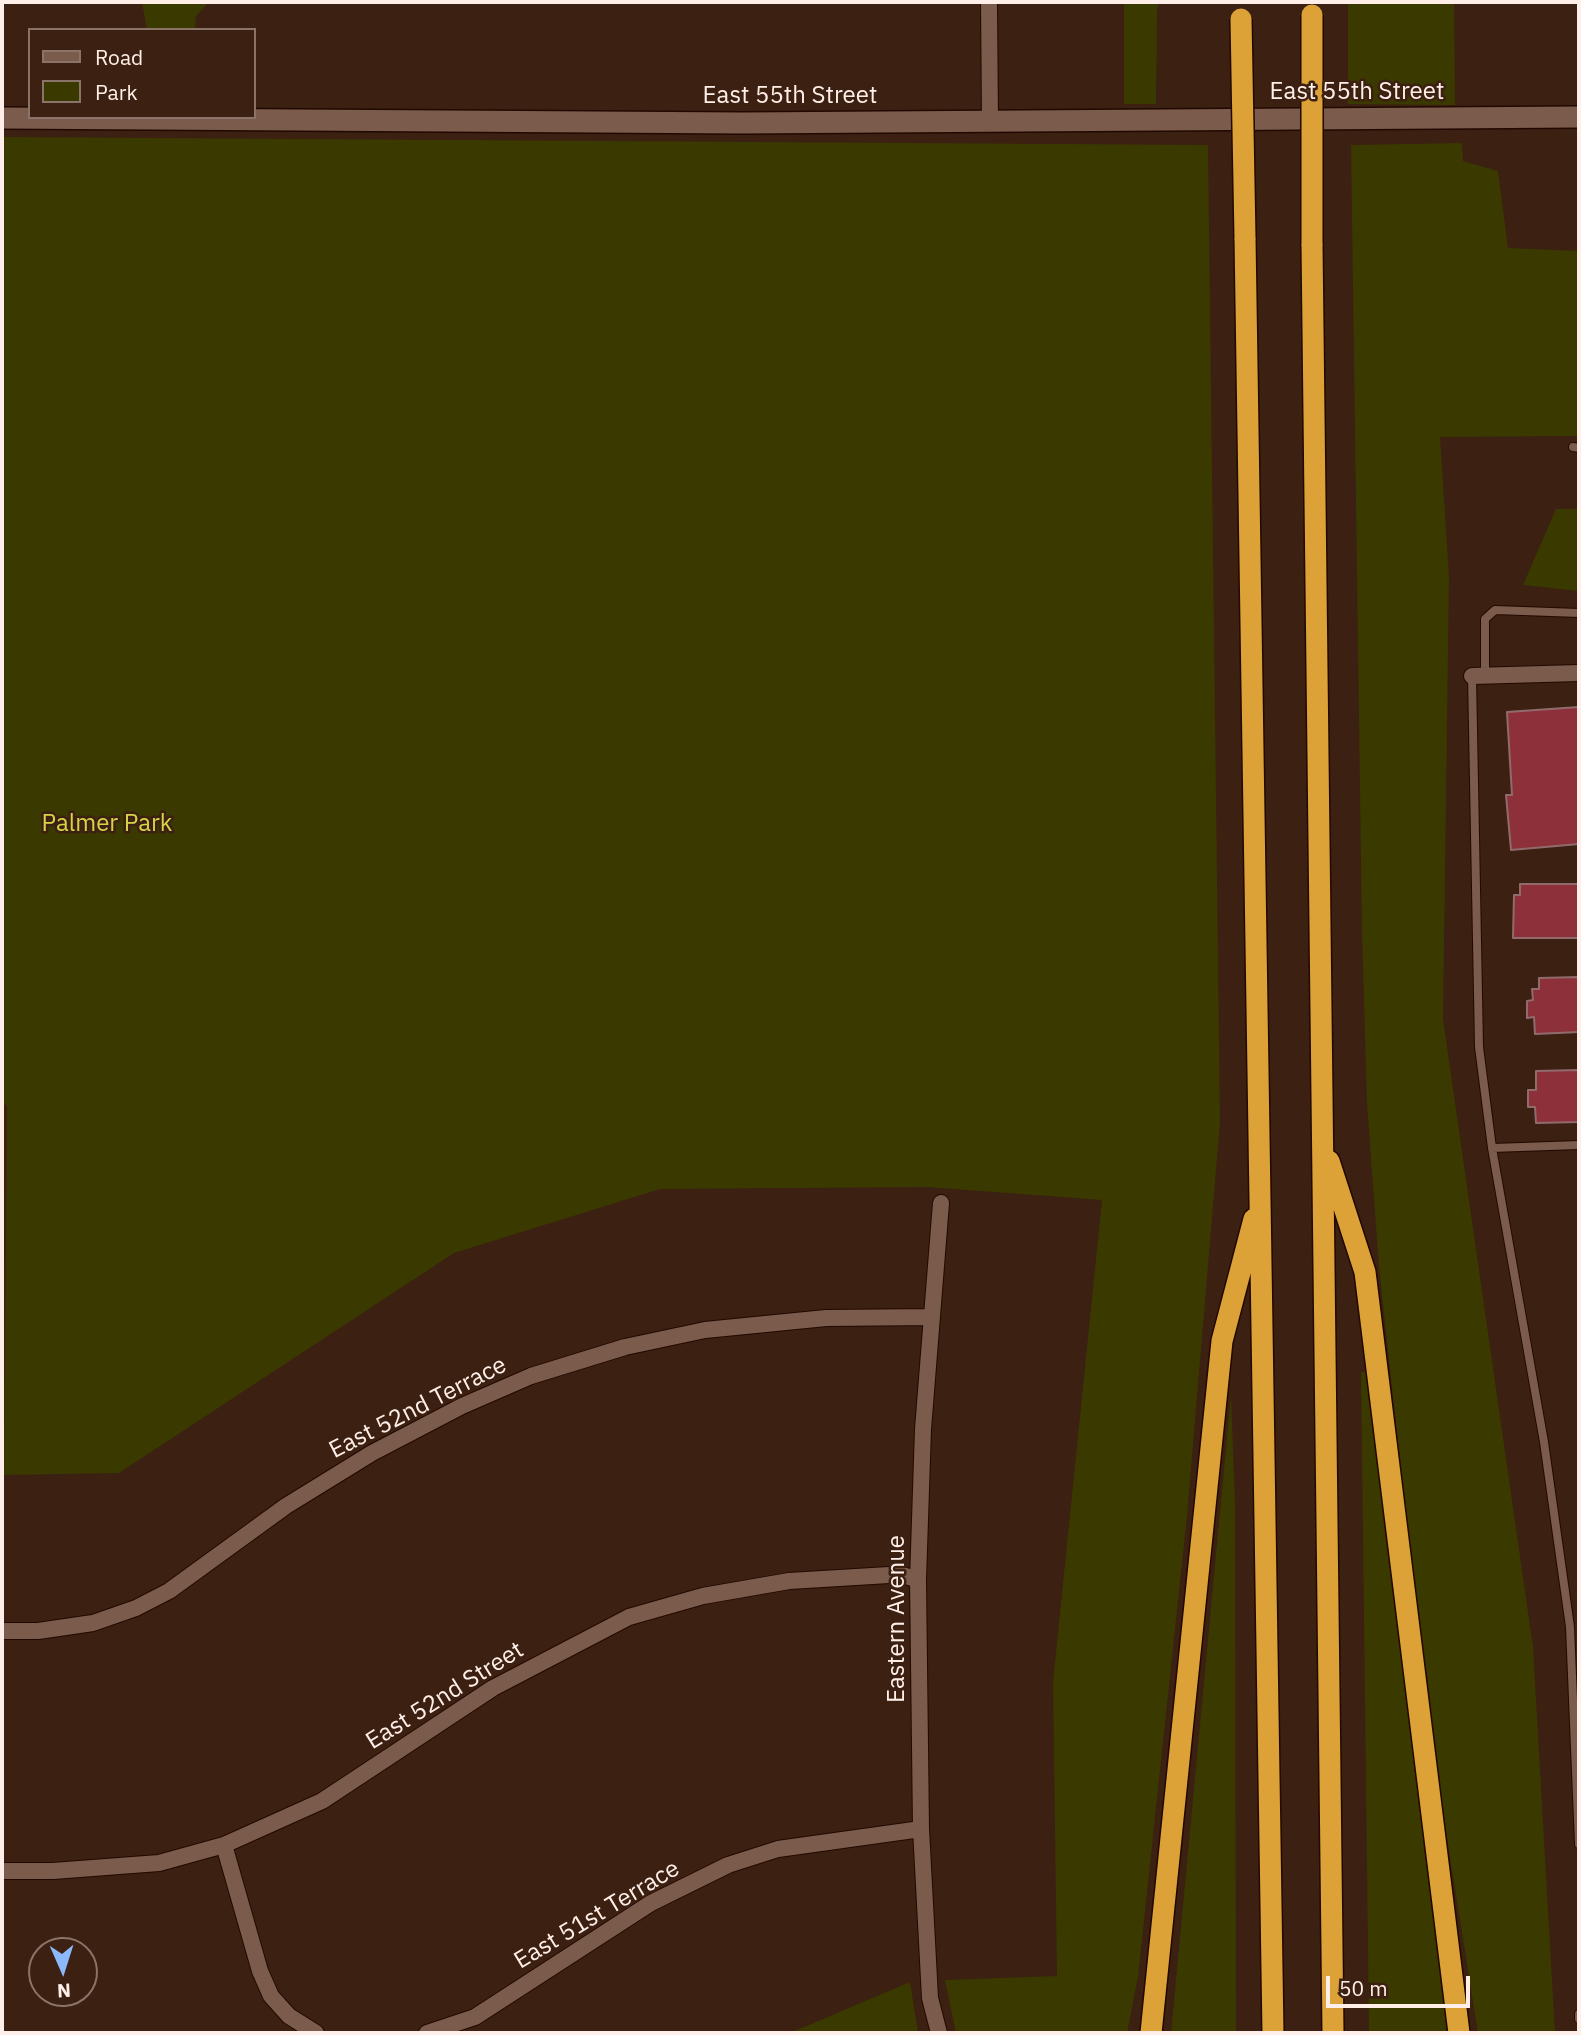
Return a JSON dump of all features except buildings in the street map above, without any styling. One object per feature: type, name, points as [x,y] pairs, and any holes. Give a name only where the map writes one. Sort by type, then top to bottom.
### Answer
[{"type":"highway","points":[[1312,8],[1312,244],[1333,2033]]},
{"type":"highway","points":[[1241,10],[1273,2026]]},
{"type":"highway","points":[[1322,1140],[1365,1272],[1459,2033]]},
{"type":"highway","points":[[1151,2033],[1222,1341],[1260,1194]]},
{"type":"street","points":[[989,2],[990,121]]},
{"type":"street","name":"East 55th Street","points":[[150,119],[743,123],[1579,117]]},
{"type":"street","name":"East 55th Street","points":[[2,118],[28,118]]},
{"type":"street","points":[[1479,676],[1579,673]]},
{"type":"street","name":"Eastern Avenue","points":[[939,2033],[930,1998],[920,1829],[918,1580],[923,1430],[941,1203]]},
{"type":"street","name":"East 52nd Terrace","points":[[2,1631],[38,1631],[93,1623],[136,1608],[169,1591],[286,1506],[372,1453],[462,1406],[531,1376],[625,1347],[705,1330],[826,1318],[932,1317]]},
{"type":"street","name":"East 52nd Street","points":[[2,1871],[53,1871],[159,1863],[224,1845],[322,1801],[492,1688],[629,1617],[704,1596],[789,1581],[889,1574],[918,1580]]},
{"type":"street","name":"East 51st Terrace","points":[[427,2033],[475,2017],[651,1903],[729,1865],[778,1849],[920,1829]]},
{"type":"street","points":[[224,1845],[260,1971],[271,1996],[289,2016],[316,2033]]},
{"type":"lane","points":[[1579,613],[1494,610],[1485,619],[1479,676],[1479,1047],[1493,1148],[1544,1442],[1576,1658],[1579,1844]]},
{"type":"lane","points":[[1493,1148],[1579,1145]]},
{"type":"green space","points":[[142,2],[209,2],[196,16],[195,28],[147,28]]},
{"type":"green space","points":[[1124,2],[1159,2],[1156,104],[1124,104]]},
{"type":"green space","points":[[1348,2],[1454,2],[1455,105],[1348,104]]},
{"type":"green space","name":"Palmer Park","points":[[2,137],[1208,145],[1220,1122],[1187,1516],[1138,1977],[1127,2033],[956,2033],[945,1980],[1057,1976],[1053,1682],[1102,1200],[927,1187],[660,1189],[454,1253],[119,1473],[4,1475],[7,1105],[2,1104]]},
{"type":"green space","points":[[1462,143],[1463,161],[1498,171],[1508,248],[1579,251],[1579,436],[1440,437],[1449,576],[1443,1019],[1533,1647],[1555,2033],[1478,2033],[1443,1813],[1406,1517],[1379,1267],[1367,1104],[1362,933],[1351,145]]},
{"type":"green space","points":[[1556,509],[1579,509],[1579,591],[1523,585]]},
{"type":"green space","points":[[1361,1372],[1366,1372],[1447,2033],[1369,2033]]},
{"type":"green space","points":[[1231,1395],[1235,1502],[1236,2033],[1171,2033]]},
{"type":"green space","points":[[910,1982],[918,2033],[790,2033]]}]
